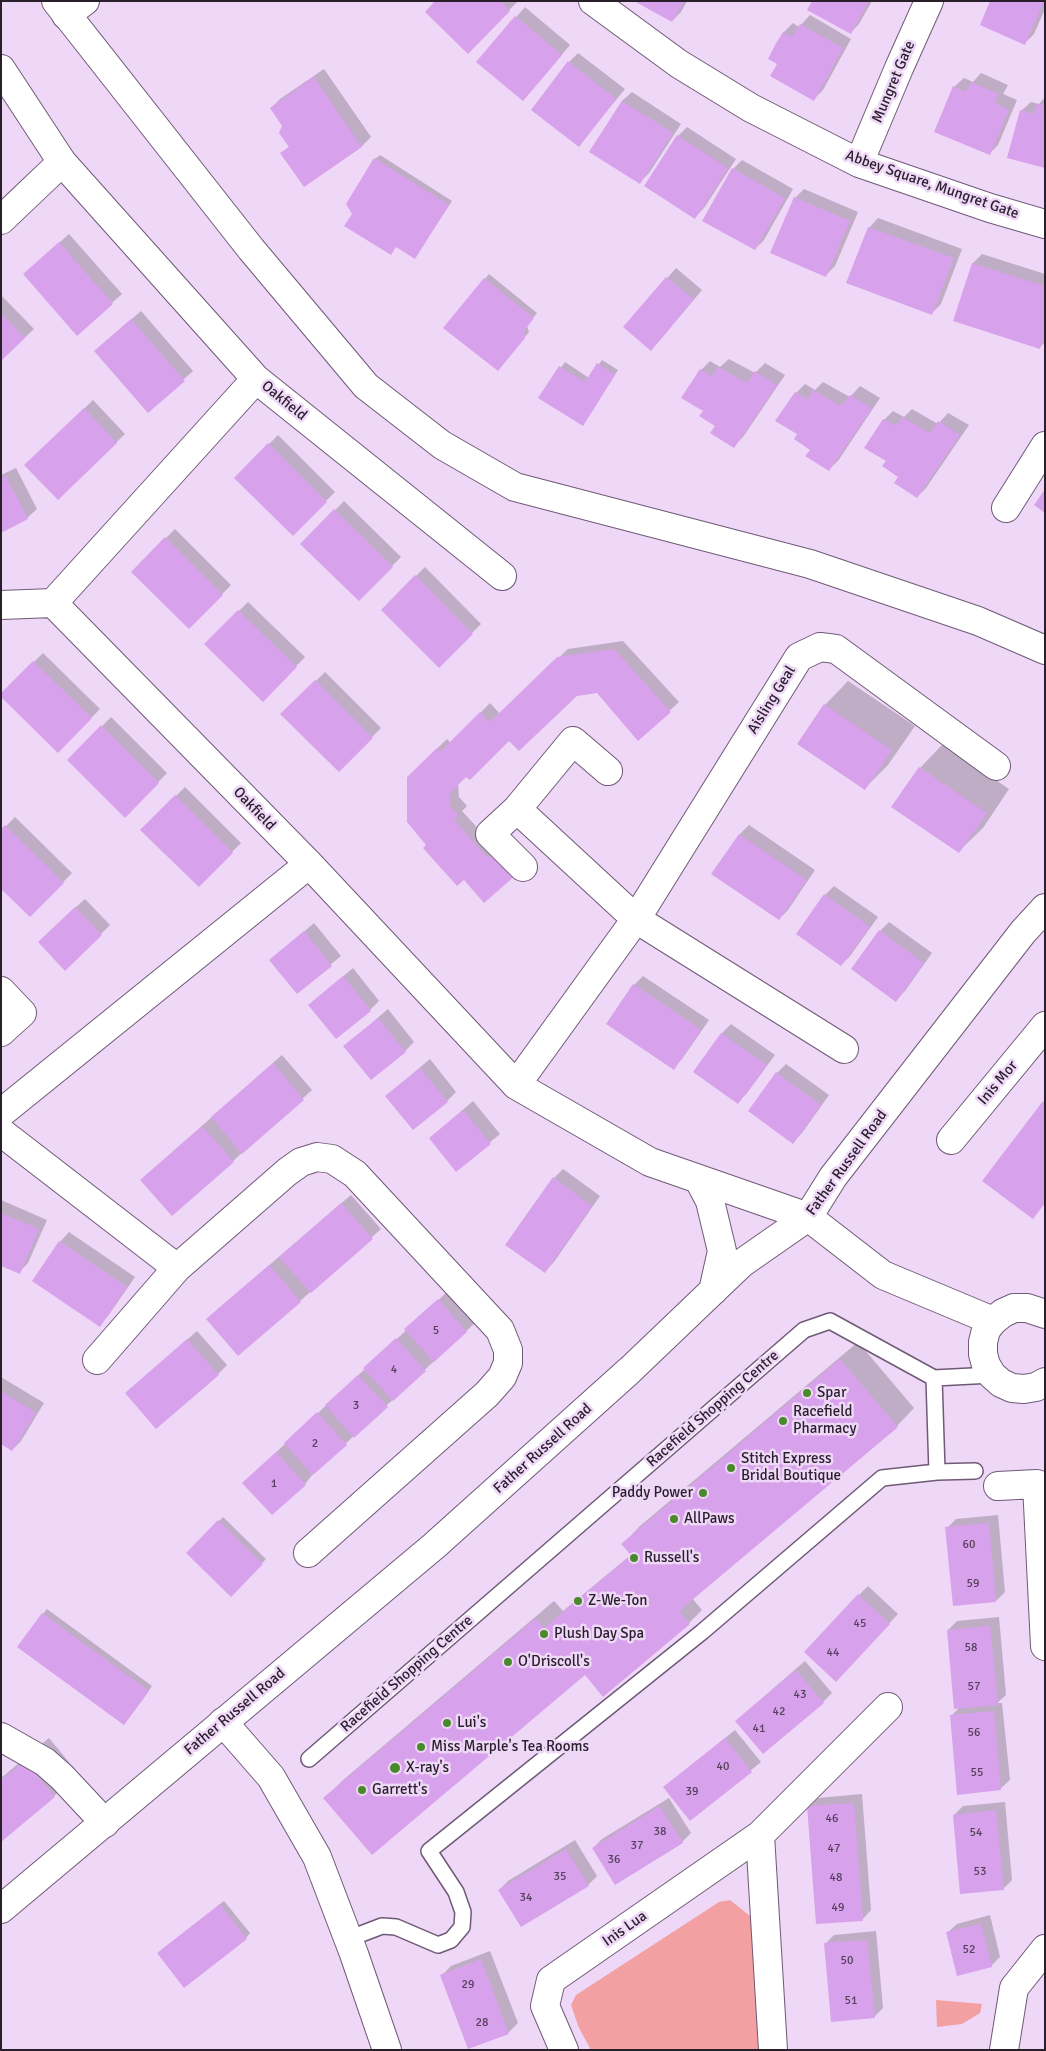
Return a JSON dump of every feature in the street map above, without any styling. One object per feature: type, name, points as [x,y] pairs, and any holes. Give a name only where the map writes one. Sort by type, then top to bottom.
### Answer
[{"type":"street","name":"Abbey Square, Mungret Gate","points":[[592,1],[678,64],[751,108],[859,162],[990,208],[1045,224]]},
{"type":"street","name":"Mungret Gate","points":[[859,162],[929,1]]},
{"type":"street","points":[[69,6],[251,249],[366,386],[442,445],[515,487],[810,564],[978,621],[1043,650]]},
{"type":"street","points":[[1,69],[62,162],[256,379]]},
{"type":"street","points":[[1,220],[62,162]]},
{"type":"street","name":"Oakfield","points":[[502,576],[256,379],[54,603],[308,864],[516,1085],[650,1162],[808,1217],[883,1275],[993,1321]]},
{"type":"street","points":[[1006,508],[1045,446]]},
{"type":"street","points":[[1,605],[54,603]]},
{"type":"street","name":"Aisling Geal","points":[[516,1085],[636,918],[799,657],[820,647],[836,649],[996,766]]},
{"type":"street","points":[[523,867],[490,834],[517,809],[573,741],[608,771]]},
{"type":"street","points":[[517,809],[636,918],[844,1049]]},
{"type":"street","points":[[1,1113],[308,864]]},
{"type":"street","name":"Father Russell Road","points":[[1,1909],[434,1546],[630,1370],[742,1263],[808,1217],[833,1177],[1034,927],[1045,908]]},
{"type":"street","points":[[1,991],[22,1013],[1,1032]]},
{"type":"street","name":"Inis Mor","points":[[951,1140],[1045,1026]]},
{"type":"street","points":[[1,1132],[177,1268]]},
{"type":"street","points":[[97,1360],[177,1268],[287,1172],[301,1162],[317,1157],[332,1158],[355,1174],[500,1330],[508,1350],[508,1363],[502,1377],[487,1394],[308,1554]]},
{"type":"street","points":[[699,1180],[710,1201],[722,1251],[713,1291]]},
{"type":"street","points":[[1045,1314],[1027,1308],[1014,1308],[1003,1313],[993,1321],[986,1330],[983,1342],[983,1354],[986,1365],[992,1375],[1001,1383],[1012,1388],[1024,1389],[1036,1387],[1045,1382]]},
{"type":"street","points":[[998,1486],[1036,1484],[1045,1646]]},
{"type":"street","name":"Inis Lua","points":[[564,2050],[546,2006],[551,1980],[760,1835],[888,1707]]},
{"type":"street","points":[[223,1722],[271,1777],[317,1857],[387,2050]]},
{"type":"street","points":[[1,1737],[44,1762],[62,1777],[105,1823]]},
{"type":"street","points":[[760,1835],[773,2050]]},
{"type":"street","points":[[1004,2050],[1014,1988],[1045,1949]]},
{"type":"lane","name":"Racefield Shopping Centre","points":[[309,1759],[804,1330],[830,1321],[934,1378]]},
{"type":"lane","points":[[937,1472],[934,1378],[992,1375]]},
{"type":"lane","points":[[348,1939],[382,1926],[396,1927],[438,1944],[451,1940],[462,1927],[463,1912],[456,1892],[429,1851],[702,1632],[882,1478],[937,1472],[975,1471]]},
{"type":"shaded area","points":[[730,1900],[754,1919],[759,2050],[591,2050],[579,2028],[571,2005],[576,1995],[719,1902]]},
{"type":"shaded area","points":[[936,2000],[982,2004],[980,2013],[962,2024],[937,2027]]},
{"type":"building","points":[[435,1],[501,1],[510,11],[468,54],[425,12]]},
{"type":"building","points":[[634,1],[684,1],[672,22]]},
{"type":"building","points":[[812,1],[869,1],[851,34],[807,10]]},
{"type":"building","points":[[990,1],[1044,1],[1025,45],[980,25]]},
{"type":"building","points":[[515,16],[562,55],[523,101],[476,62]]},
{"type":"building","points":[[800,24],[843,48],[814,101],[770,76],[777,64],[768,59],[775,45],[783,32],[792,37]]},
{"type":"building","points":[[568,61],[616,99],[579,147],[531,110]]},
{"type":"building","points":[[314,77],[362,147],[304,187],[280,153],[289,147],[279,133],[282,126],[270,108]]},
{"type":"building","points":[[971,82],[999,94],[995,103],[1009,110],[990,155],[934,132],[953,86],[966,92]]},
{"type":"building","points":[[622,101],[673,133],[640,184],[589,152]]},
{"type":"building","points":[[1037,104],[1045,105],[1045,168],[1007,158],[1020,110],[1034,114]]},
{"type":"building","points":[[677,135],[728,168],[695,219],[644,186]]},
{"type":"building","points":[[374,158],[449,205],[415,259],[396,247],[391,255],[344,226],[352,214],[346,204]]},
{"type":"building","points":[[732,168],[785,198],[755,250],[702,221]]},
{"type":"building","points":[[794,197],[850,221],[826,277],[770,253]]},
{"type":"building","points":[[868,227],[954,258],[932,315],[846,283]]},
{"type":"building","points":[[59,242],[113,304],[77,336],[23,274]]},
{"type":"building","points":[[972,263],[1045,286],[1045,334],[1040,349],[953,321]]},
{"type":"building","points":[[666,277],[694,299],[651,351],[623,327]]},
{"type":"building","points":[[484,278],[534,318],[524,331],[525,338],[498,371],[443,328]]},
{"type":"building","points":[[1,313],[25,338],[1,361]]},
{"type":"building","points":[[131,319],[185,381],[148,413],[94,351]]},
{"type":"building","points":[[597,363],[615,375],[583,426],[538,398],[559,366],[585,382]]},
{"type":"building","points":[[718,367],[747,383],[755,371],[777,385],[734,448],[710,433],[715,426],[699,416],[703,411],[681,398],[700,369],[712,376]]},
{"type":"building","points":[[813,390],[841,406],[850,395],[872,408],[829,471],[805,456],[810,450],[794,439],[797,434],[775,421],[795,392],[807,399]]},
{"type":"building","points":[[84,408],[117,443],[58,500],[24,465]]},
{"type":"building","points":[[902,417],[930,433],[938,421],[960,435],[917,498],[894,483],[898,477],[882,466],[886,461],[864,448],[883,419],[896,426]]},
{"type":"building","points":[[268,443],[327,502],[293,536],[234,478]]},
{"type":"building","points":[[6,476],[28,519],[1,533],[1,479]]},
{"type":"building","points":[[1045,489],[1045,513],[1034,505]]},
{"type":"building","points":[[334,509],[393,567],[359,601],[300,544]]},
{"type":"building","points":[[165,537],[223,595],[189,629],[131,572]]},
{"type":"building","points":[[415,575],[473,634],[439,668],[381,610]]},
{"type":"building","points":[[238,610],[297,667],[263,702],[204,644]]},
{"type":"building","points":[[614,649],[671,712],[638,741],[597,693],[577,696],[519,751],[509,741],[470,780],[466,777],[449,794],[450,806],[459,816],[454,820],[488,858],[495,852],[516,875],[484,903],[464,880],[457,886],[423,848],[426,845],[407,822],[407,777],[437,748],[441,751],[480,712],[490,722],[557,657]]},
{"type":"building","points":[[33,661],[92,718],[58,753],[1,697],[1,693]]},
{"type":"building","points":[[315,680],[373,738],[339,772],[280,714]]},
{"type":"building","points":[[824,704],[892,750],[865,790],[797,744]]},
{"type":"building","points":[[101,725],[159,783],[125,818],[67,760]]},
{"type":"building","points":[[919,767],[987,813],[959,853],[891,807]]},
{"type":"building","points":[[175,795],[233,853],[199,887],[140,830]]},
{"type":"building","points":[[5,825],[64,883],[30,917],[1,889],[1,829]]},
{"type":"building","points":[[739,834],[807,880],[779,920],[711,874]]},
{"type":"building","points":[[824,894],[870,927],[841,966],[796,934]]},
{"type":"building","points":[[75,907],[102,935],[65,971],[38,942]]},
{"type":"building","points":[[879,930],[924,963],[896,1002],[851,969]]},
{"type":"building","points":[[304,931],[332,966],[297,994],[269,960]]},
{"type":"building","points":[[343,976],[371,1011],[336,1039],[308,1005]]},
{"type":"building","points":[[633,984],[701,1030],[674,1070],[606,1024]]},
{"type":"building","points":[[378,1018],[406,1052],[371,1080],[343,1046]]},
{"type":"building","points":[[721,1033],[767,1065],[738,1104],[693,1072]]},
{"type":"building","points":[[273,1063],[304,1100],[242,1154],[211,1117]]},
{"type":"building","points":[[420,1068],[448,1102],[413,1130],[385,1096]]},
{"type":"building","points":[[776,1072],[821,1105],[793,1144],[748,1111]]},
{"type":"building","points":[[1043,1101],[1045,1103],[1045,1203],[1033,1219],[982,1181]]},
{"type":"building","points":[[463,1110],[491,1144],[456,1172],[429,1138]]},
{"type":"building","points":[[202,1126],[234,1162],[172,1216],[140,1180]]},
{"type":"building","points":[[553,1177],[592,1206],[545,1273],[505,1245]]},
{"type":"building","points":[[341,1203],[373,1239],[311,1293],[279,1257]]},
{"type":"building","points":[[1,1213],[39,1229],[20,1274],[1,1266]]},
{"type":"building","points":[[59,1241],[127,1287],[100,1327],[32,1281]]},
{"type":"building","points":[[269,1265],[301,1302],[238,1356],[206,1319]]},
{"type":"building","points":[[438,1299],[467,1332],[434,1362],[404,1329]]},
{"type":"building","points":[[396,1338],[426,1371],[393,1401],[363,1368]]},
{"type":"building","points":[[187,1339],[219,1375],[156,1429],[125,1393]]},
{"type":"building","points":[[840,1359],[898,1427],[679,1611],[690,1624],[603,1697],[585,1675],[372,1855],[323,1798],[536,1618],[544,1628],[631,1555],[621,1544]]},
{"type":"building","points":[[358,1375],[388,1407],[354,1438],[325,1405]]},
{"type":"building","points":[[1,1391],[36,1413],[12,1451],[1,1444]]},
{"type":"building","points":[[317,1412],[347,1445],[313,1475],[284,1443]]},
{"type":"building","points":[[276,1452],[306,1485],[272,1515],[242,1483]]},
{"type":"building","points":[[218,1520],[263,1564],[231,1597],[186,1553]]},
{"type":"building","points":[[989,1523],[996,1602],[953,1606],[945,1527]]},
{"type":"building","points":[[858,1594],[890,1624],[836,1682],[804,1652]]},
{"type":"building","points":[[42,1613],[149,1691],[124,1725],[17,1647]]},
{"type":"building","points":[[990,1626],[998,1705],[954,1709],[947,1630]]},
{"type":"building","points":[[796,1670],[824,1703],[763,1754],[735,1721]]},
{"type":"building","points":[[994,1711],[1001,1790],[957,1795],[950,1715]]},
{"type":"building","points":[[725,1738],[752,1772],[690,1821],[663,1787]]},
{"type":"building","points":[[25,1761],[55,1797],[1,1842],[1,1780]]},
{"type":"building","points":[[854,1803],[863,1921],[816,1924],[807,1806]]},
{"type":"building","points":[[660,1806],[683,1843],[615,1885],[592,1848]]},
{"type":"building","points":[[996,1810],[1004,1890],[960,1894],[953,1815]]},
{"type":"building","points":[[566,1849],[589,1886],[521,1927],[498,1890]]},
{"type":"building","points":[[220,1904],[247,1939],[184,1988],[157,1953]]},
{"type":"building","points":[[981,1924],[992,1967],[957,1976],[946,1932]]},
{"type":"building","points":[[867,1940],[875,2018],[831,2022],[824,1943]]},
{"type":"building","points":[[481,1959],[509,2034],[468,2049],[440,1975]]},
{"type":"place","name":"Spar","points":[[807,1393]]},
{"type":"place","name":"Racefield Pharmacy","points":[[783,1421]]},
{"type":"place","name":"Stitch Express Bridal Boutique","points":[[731,1468]]},
{"type":"place","name":"Paddy Power","points":[[703,1493]]},
{"type":"place","name":"AllPaws","points":[[674,1519]]},
{"type":"place","name":"Russell's","points":[[634,1558]]},
{"type":"place","name":"Z-We-Ton","points":[[578,1601]]},
{"type":"place","name":"Plush Day Spa","points":[[544,1634]]},
{"type":"place","name":"O'Driscoll's","points":[[508,1662]]},
{"type":"place","name":"Lui's","points":[[447,1723]]},
{"type":"place","name":"Miss Marple's Tea Rooms","points":[[421,1747]]},
{"type":"place","name":"X-ray's","points":[[395,1768]]},
{"type":"place","name":"Garrett's","points":[[362,1790]]}]
